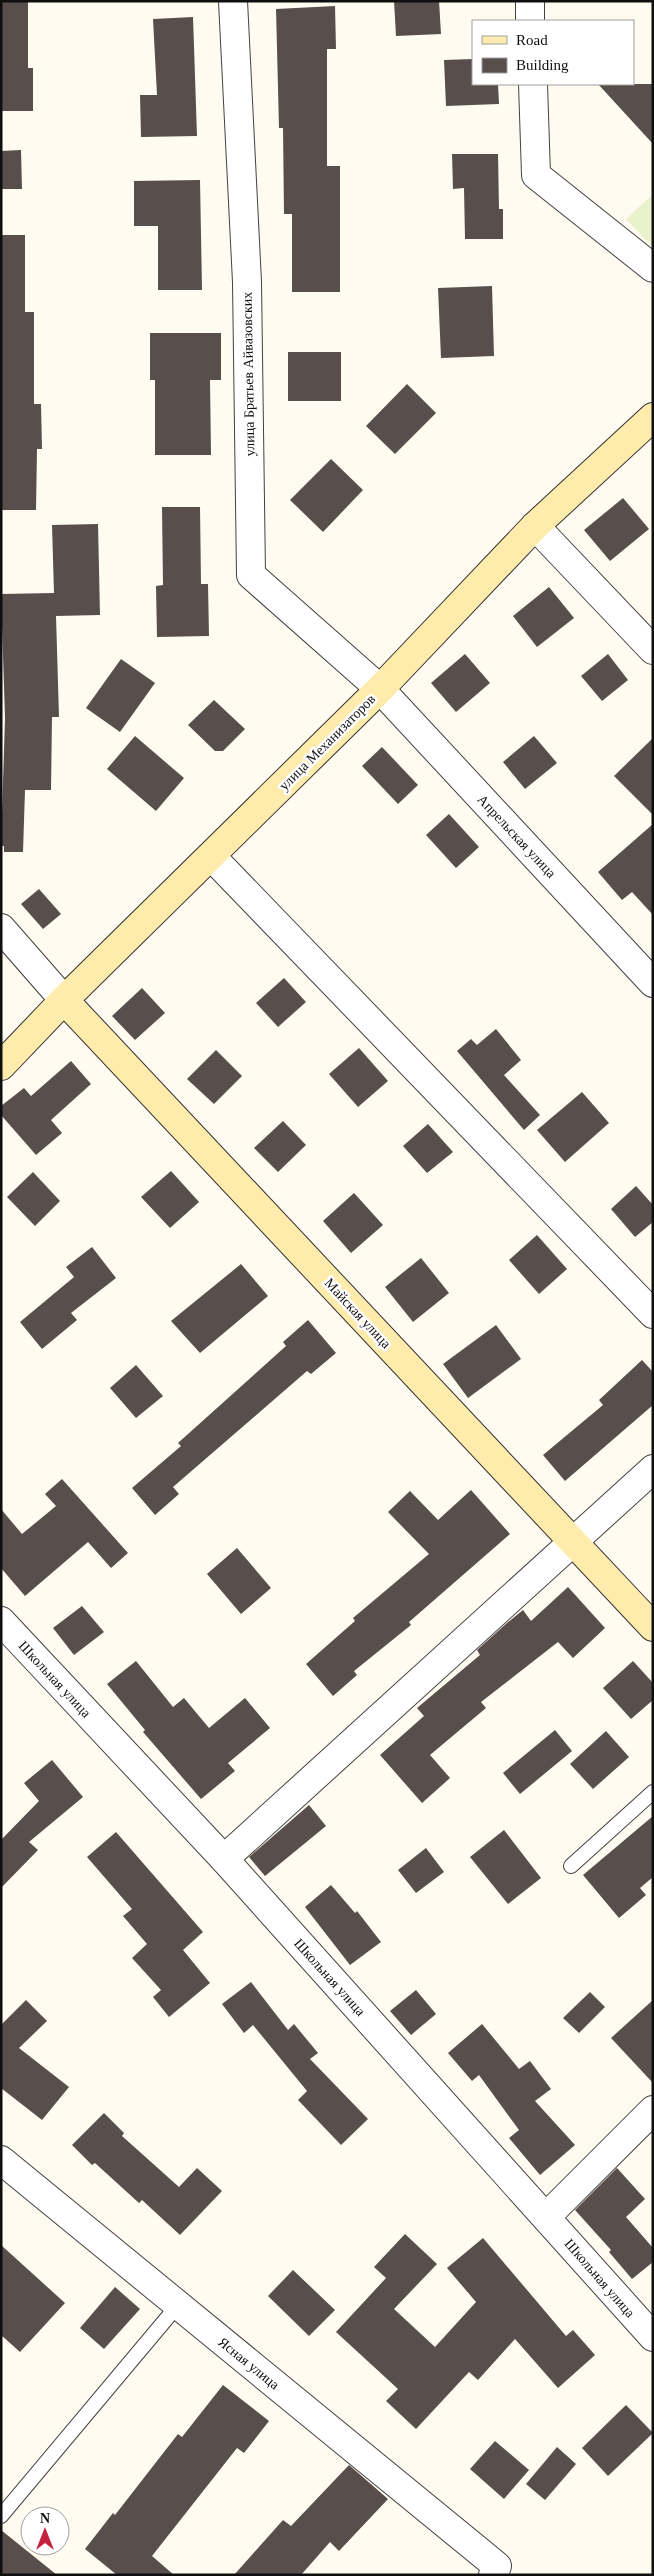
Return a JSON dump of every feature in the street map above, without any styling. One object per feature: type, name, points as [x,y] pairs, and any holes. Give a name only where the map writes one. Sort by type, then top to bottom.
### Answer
[{"type":"street","name":"улица Братьев Айвазовских","points":[[233,1],[247,282],[250,575],[380,689]]},
{"type":"street","points":[[530,1],[530,20]]},
{"type":"street","points":[[533,85],[536,175],[653,268]]},
{"type":"street","name":"улица Механизаторов","points":[[1,1066],[64,1000],[212,857],[380,689],[535,526],[653,417]]},
{"type":"street","points":[[535,526],[653,650]]},
{"type":"street","name":"Апрельская улица","points":[[380,689],[653,983]]},
{"type":"street","points":[[212,857],[653,1314]]},
{"type":"street","points":[[1,928],[64,1000]]},
{"type":"street","name":"Майская улица","points":[[64,1000],[653,1627]]},
{"type":"street","points":[[224,1859],[653,1469]]},
{"type":"street","name":"Школьная улица","points":[[1,1621],[224,1859],[653,2337]]},
{"type":"street","points":[[546,2217],[653,2110]]},
{"type":"street","name":"Ясная улица","points":[[1,2160],[495,2570]]},
{"type":"lane","points":[[571,1866],[653,1792]]},
{"type":"lane","points":[[1,2516],[178,2305]]},
{"type":"green space","points":[[653,194],[653,247],[626,219]]},
{"type":"building","points":[[1,1],[28,1],[28,68],[33,68],[33,111],[1,111]]},
{"type":"building","points":[[394,1],[439,1],[441,34],[396,36]]},
{"type":"building","points":[[335,6],[336,49],[327,49],[327,166],[340,166],[340,292],[292,292],[292,214],[284,214],[283,128],[279,128],[276,9]]},
{"type":"building","points":[[193,17],[197,136],[141,137],[140,95],[157,95],[153,19]]},
{"type":"building","points":[[472,59],[472,85],[498,85],[499,104],[446,106],[444,60]]},
{"type":"building","points":[[653,84],[653,144],[599,85]]},
{"type":"building","points":[[21,150],[22,189],[1,189],[1,151]]},
{"type":"building","points":[[452,154],[498,154],[499,209],[503,209],[503,239],[465,239],[464,188],[453,189]]},
{"type":"building","points":[[200,180],[202,290],[158,290],[158,226],[134,226],[134,181]]},
{"type":"building","points":[[1,235],[25,235],[25,312],[34,312],[34,404],[41,404],[42,449],[37,449],[36,510],[1,510]]},
{"type":"building","points":[[492,286],[494,356],[441,358],[438,288]]},
{"type":"building","points":[[150,333],[221,333],[221,380],[210,380],[211,455],[155,455],[155,380],[150,380]]},
{"type":"building","points":[[288,352],[341,352],[341,401],[288,401]]},
{"type":"building","points":[[407,384],[436,413],[395,454],[366,426]]},
{"type":"building","points":[[331,459],[363,490],[323,532],[290,500]]},
{"type":"building","points":[[623,498],[649,529],[610,561],[584,530]]},
{"type":"building","points":[[162,507],[200,507],[201,584],[208,584],[209,636],[157,637],[156,586],[163,585]]},
{"type":"building","points":[[98,524],[100,615],[56,616],[59,717],[52,717],[51,790],[25,790],[23,852],[4,852],[4,846],[1,846],[5,718],[1,594],[54,593],[52,525]]},
{"type":"building","points":[[549,587],[574,618],[537,647],[513,616]]},
{"type":"building","points":[[465,654],[490,683],[456,712],[431,683]]},
{"type":"building","points":[[608,654],[628,680],[602,701],[581,676]]},
{"type":"building","points":[[121,659],[155,683],[120,732],[86,708]]},
{"type":"building","points":[[214,700],[245,729],[223,751],[215,751],[188,725]]},
{"type":"building","points":[[135,736],[184,778],[156,811],[107,769]]},
{"type":"building","points":[[534,736],[557,763],[525,789],[503,762]]},
{"type":"building","points":[[653,738],[653,815],[614,776]]},
{"type":"building","points":[[382,747],[418,785],[398,804],[362,766]]},
{"type":"building","points":[[449,814],[479,847],[456,868],[426,835]]},
{"type":"building","points":[[653,824],[653,915],[632,892],[622,900],[598,872]]},
{"type":"building","points":[[39,889],[61,914],[43,929],[21,904]]},
{"type":"building","points":[[284,978],[306,1002],[278,1027],[256,1003]]},
{"type":"building","points":[[142,988],[165,1013],[135,1040],[112,1016]]},
{"type":"building","points":[[496,1029],[521,1060],[504,1075],[540,1115],[524,1130],[457,1051],[471,1039],[477,1045]]},
{"type":"building","points":[[359,1048],[388,1081],[358,1107],[329,1074]]},
{"type":"building","points":[[216,1050],[242,1076],[214,1104],[187,1079]]},
{"type":"building","points":[[71,1061],[91,1084],[51,1120],[62,1133],[36,1155],[1,1115],[1,1106],[24,1088],[31,1096]]},
{"type":"building","points":[[582,1092],[609,1123],[565,1162],[537,1130]]},
{"type":"building","points":[[283,1121],[306,1145],[278,1172],[254,1148]]},
{"type":"building","points":[[428,1124],[453,1152],[427,1173],[403,1146]]},
{"type":"building","points":[[171,1171],[199,1202],[170,1228],[141,1197]]},
{"type":"building","points":[[33,1172],[60,1201],[35,1226],[7,1197]]},
{"type":"building","points":[[636,1186],[653,1205],[653,1222],[635,1237],[611,1209]]},
{"type":"building","points":[[354,1193],[383,1225],[351,1253],[323,1221]]},
{"type":"building","points":[[537,1235],[567,1269],[539,1294],[509,1260]]},
{"type":"building","points":[[92,1247],[116,1278],[71,1313],[77,1320],[42,1349],[20,1322],[74,1277],[66,1267]]},
{"type":"building","points":[[421,1258],[449,1293],[413,1322],[385,1287]]},
{"type":"building","points":[[241,1264],[268,1296],[200,1353],[171,1321]]},
{"type":"building","points":[[308,1320],[336,1353],[311,1374],[307,1371],[173,1487],[179,1494],[155,1515],[132,1488],[181,1446],[178,1443],[286,1346],[283,1342]]},
{"type":"building","points":[[496,1325],[521,1359],[468,1398],[443,1364]]},
{"type":"building","points":[[642,1360],[653,1372],[653,1405],[565,1481],[543,1455],[603,1405],[599,1400]]},
{"type":"building","points":[[136,1365],[163,1396],[136,1418],[110,1388]]},
{"type":"building","points":[[62,1479],[128,1553],[111,1568],[88,1542],[25,1596],[1,1568],[1,1509],[22,1534],[56,1506],[45,1494]]},
{"type":"building","points":[[471,1490],[510,1534],[409,1622],[411,1625],[354,1671],[357,1675],[333,1696],[306,1664],[355,1621],[353,1618],[429,1554],[388,1512],[410,1491],[438,1520]]},
{"type":"building","points":[[237,1548],[271,1588],[241,1614],[207,1574]]},
{"type":"building","points":[[568,1587],[605,1628],[573,1658],[558,1642],[481,1702],[486,1708],[430,1755],[450,1778],[422,1803],[380,1755],[424,1716],[417,1708],[480,1655],[477,1650],[507,1623],[523,1610],[531,1621]]},
{"type":"building","points":[[82,1606],[104,1632],[74,1655],[53,1628]]},
{"type":"building","points":[[136,1661],[173,1707],[184,1698],[209,1728],[245,1698],[270,1728],[228,1763],[235,1771],[201,1799],[143,1732],[145,1730],[107,1684]]},
{"type":"building","points":[[633,1661],[653,1683],[653,1700],[631,1719],[603,1688]]},
{"type":"building","points":[[555,1730],[572,1751],[520,1794],[503,1773]]},
{"type":"building","points":[[606,1731],[629,1757],[593,1789],[570,1764]]},
{"type":"building","points":[[52,1760],[83,1797],[29,1842],[38,1850],[1,1888],[1,1840],[39,1801],[24,1783]]},
{"type":"building","points":[[309,1805],[326,1826],[265,1876],[249,1857]]},
{"type":"building","points":[[653,1816],[653,1877],[640,1888],[646,1895],[619,1918],[583,1875]]},
{"type":"building","points":[[504,1830],[541,1878],[508,1904],[470,1857]]},
{"type":"building","points":[[116,1832],[203,1932],[183,1950],[210,1983],[169,2017],[153,1997],[161,1990],[132,1958],[147,1944],[123,1916],[132,1909],[87,1857]]},
{"type":"building","points":[[426,1848],[444,1872],[416,1893],[398,1870]]},
{"type":"building","points":[[331,1885],[355,1913],[357,1911],[381,1942],[350,1965],[305,1907]]},
{"type":"building","points":[[251,1982],[288,2030],[294,2024],[318,2053],[310,2059],[368,2119],[341,2145],[298,2100],[307,2091],[253,2025],[244,2033],[222,2004]]},
{"type":"building","points":[[416,1990],[436,2014],[411,2035],[390,2011]]},
{"type":"building","points":[[590,1992],[605,2007],[579,2033],[563,2018]]},
{"type":"building","points":[[26,2000],[47,2021],[19,2048],[69,2087],[42,2120],[1,2088],[1,2025]]},
{"type":"building","points":[[653,2000],[653,2083],[611,2038]]},
{"type":"building","points":[[482,2024],[519,2069],[530,2061],[551,2089],[535,2101],[575,2145],[540,2175],[509,2138],[519,2130],[479,2075],[472,2081],[448,2053]]},
{"type":"building","points":[[104,2113],[124,2133],[122,2136],[179,2187],[197,2168],[222,2191],[180,2235],[142,2200],[139,2203],[95,2163],[92,2165],[72,2145]]},
{"type":"building","points":[[617,2168],[645,2199],[626,2217],[653,2248],[653,2262],[632,2279],[609,2252],[611,2250],[575,2210]]},
{"type":"building","points":[[405,2234],[437,2264],[394,2309],[435,2347],[476,2302],[447,2268],[483,2238],[566,2336],[573,2330],[595,2355],[558,2388],[515,2339],[478,2380],[469,2372],[416,2429],[386,2401],[398,2389],[336,2332],[386,2278],[374,2267]]},
{"type":"building","points":[[1,2245],[65,2303],[20,2352],[1,2335]]},
{"type":"building","points":[[293,2270],[335,2310],[309,2336],[268,2296]]},
{"type":"building","points":[[115,2287],[140,2309],[104,2349],[80,2328]]},
{"type":"building","points":[[223,2385],[269,2421],[244,2453],[237,2448],[152,2556],[174,2575],[117,2575],[85,2549],[113,2513],[115,2515],[178,2434],[182,2437]]},
{"type":"building","points":[[626,2405],[653,2433],[608,2476],[582,2448]]},
{"type":"building","points":[[495,2441],[529,2470],[504,2499],[470,2469]]},
{"type":"building","points":[[557,2447],[576,2464],[545,2500],[526,2484]]},
{"type":"building","points":[[349,2465],[388,2499],[339,2551],[330,2542],[301,2575],[234,2575],[283,2520],[291,2526]]},
{"type":"building","points":[[1,2530],[20,2545],[20,2556],[33,2556],[57,2575],[1,2575]]}]
